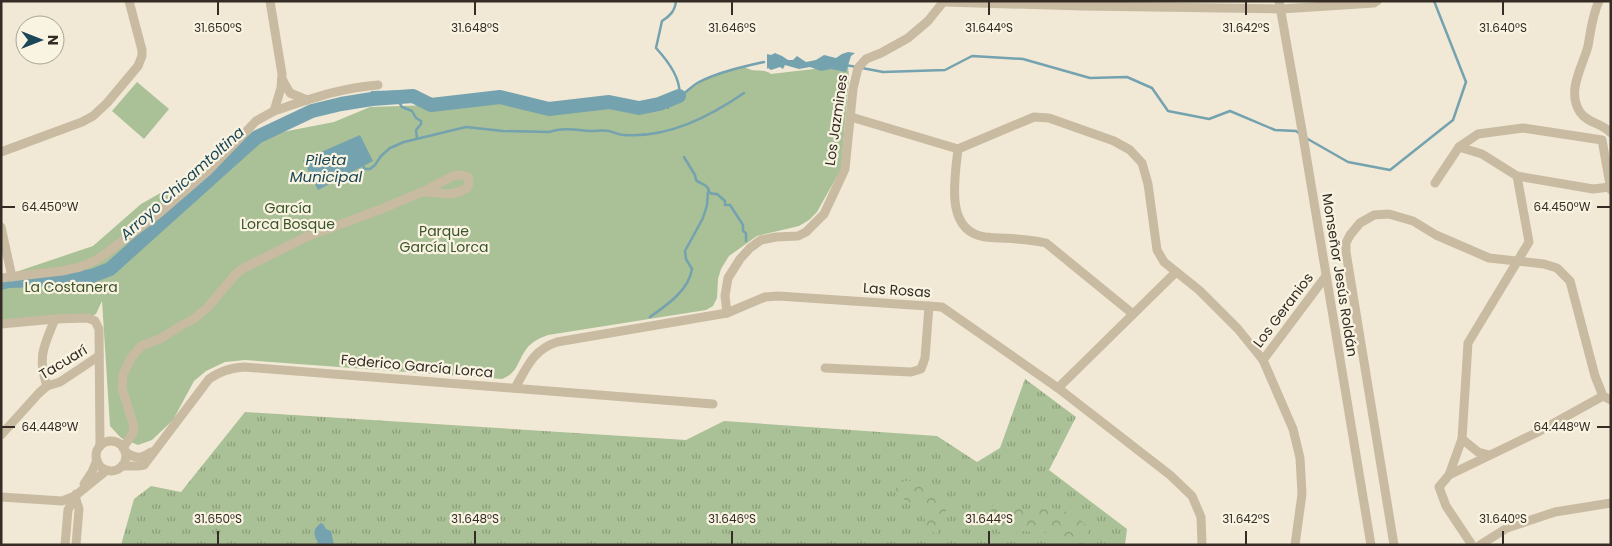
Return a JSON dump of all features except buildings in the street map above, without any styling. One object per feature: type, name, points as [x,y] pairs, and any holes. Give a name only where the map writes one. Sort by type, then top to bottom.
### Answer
[{"type":"street","points":[[1,152],[82,122],[93,116],[118,91],[138,66],[142,56],[129,1]]},
{"type":"street","points":[[270,1],[282,77],[281,88],[274,111]]},
{"type":"street","points":[[1063,1],[1083,6]]},
{"type":"street","points":[[944,2],[1083,6],[1314,6],[1374,3],[1377,1]]},
{"type":"street","points":[[1599,1],[1594,11],[1588,46],[1574,94],[1578,110],[1584,117],[1601,125],[1611,133]]},
{"type":"street","name":"Los Jazmines","points":[[727,313],[725,296],[728,278],[740,258],[761,240],[798,236],[806,232],[824,214],[845,169],[853,89],[858,68],[866,59],[908,38],[928,21],[944,2]]},
{"type":"street","name":"Monseñor Jesús Roldán","points":[[1280,5],[1371,545]]},
{"type":"street","points":[[282,77],[290,93],[307,100]]},
{"type":"street","points":[[1,278],[62,271],[80,267],[98,259],[157,215],[208,170],[256,121],[274,111],[326,94],[353,87],[378,85]]},
{"type":"street","points":[[850,117],[958,148],[1034,117],[1049,118],[1114,141],[1130,150],[1142,163],[1148,184],[1157,250],[1164,262],[1199,290],[1238,329],[1263,360],[1294,429],[1300,458],[1302,494],[1295,545]]},
{"type":"street","points":[[1434,183],[1459,147],[1478,134],[1522,128],[1602,140],[1610,188],[1593,189],[1517,176],[1482,154],[1459,147]]},
{"type":"street","points":[[958,148],[956,215],[972,234],[1037,240],[1046,243],[1133,314]]},
{"type":"street","points":[[122,466],[124,450],[134,427],[122,388],[123,375],[141,346],[160,339],[192,320],[207,308],[242,269],[306,237],[379,210],[422,192],[453,176],[461,175],[468,177],[469,183],[467,188],[458,194],[422,192]]},
{"type":"street","points":[[1472,545],[1442,497],[1439,488],[1449,475],[1462,439],[1468,342],[1529,242],[1517,176]]},
{"type":"street","points":[[1394,545],[1346,252],[1346,244],[1350,235],[1360,223],[1374,215],[1389,214],[1413,221],[1436,235],[1489,258],[1544,264],[1557,268],[1570,281],[1595,376],[1607,398],[1449,475]]},
{"type":"street","points":[[1,228],[12,277]]},
{"type":"street","points":[[1058,388],[1176,272]]},
{"type":"street","name":"Los Geranios","points":[[1263,360],[1326,276]]},
{"type":"street","name":"Las Rosas","points":[[515,388],[531,359],[548,345],[567,340],[727,313],[765,297],[778,296],[942,307],[1058,388],[1170,474],[1192,496],[1201,517],[1202,545]]},
{"type":"street","points":[[825,368],[912,372],[921,369],[925,358],[928,306]]},
{"type":"street","points":[[1,324],[55,319],[88,318],[95,321],[99,329],[100,446]]},
{"type":"street","points":[[47,386],[42,371],[41,357],[55,319]]},
{"type":"street","name":"Tacuarí","points":[[1,435],[47,386],[60,382],[99,356]]},
{"type":"street","name":"Federico García Lorca","points":[[75,496],[107,470],[114,470],[122,466],[144,464],[209,379],[221,370],[233,368],[244,367],[713,404]]},
{"type":"street","points":[[1462,439],[1478,452],[1489,456]]},
{"type":"street","points":[[65,545],[68,510],[88,478],[100,446],[105,442],[112,441],[120,444],[124,450],[136,458],[156,450]]},
{"type":"street","points":[[96,460],[100,466],[107,470]]},
{"type":"street","points":[[1,497],[62,501],[75,496]]},
{"type":"street","points":[[75,496],[79,509],[76,545]]},
{"type":"street","points":[[1480,545],[1508,528],[1555,512],[1611,503]]},
{"type":"green space","name":"Parque García Lorca","points":[[848,65],[849,78],[841,169],[817,212],[809,220],[799,226],[757,236],[729,256],[721,269],[718,279],[717,298],[713,306],[706,310],[548,335],[529,346],[515,370],[502,379],[245,360],[225,362],[206,371],[194,381],[173,420],[152,440],[138,445],[121,438],[110,426],[102,301],[96,314],[88,318],[1,324],[1,277],[93,246],[141,204],[194,174],[201,187],[193,201],[257,137],[334,122],[370,107],[431,105],[500,97],[549,109],[609,102],[639,108],[659,104],[682,95],[696,83],[721,72],[745,67],[771,74]]},
{"type":"green space","points":[[137,82],[169,109],[144,139],[112,111]]},
{"type":"green space","points":[[1025,379],[1076,417],[1049,470],[1127,529],[1125,545],[121,545],[134,499],[151,486],[181,492],[245,412],[686,440],[724,421],[937,436],[977,462],[1000,448]]},
{"type":"green space","points":[[904,481],[924,483],[948,503],[942,525],[936,535],[926,524],[923,510],[898,496],[895,485]]},
{"type":"green space","points":[[996,503],[1020,509],[1055,508],[1067,512],[1081,521],[1089,530],[1085,545],[1057,545],[1057,542],[1050,534],[1043,532],[1019,531],[1013,535],[1003,535],[982,517],[987,509]]},
{"type":"water","points":[[848,52],[855,53],[851,56],[846,72],[831,69],[821,71],[810,67],[799,69],[785,65],[783,69],[780,67],[771,70],[767,69],[767,54],[775,53],[788,60],[793,60],[797,56],[806,62],[816,60],[824,55],[836,58]]},
{"type":"water","points":[[414,90],[412,101],[372,104],[371,91]]},
{"type":"water","name":"Pileta Municipal","points":[[360,135],[373,161],[318,190],[303,160]]},
{"type":"water","points":[[321,523],[326,529],[331,531],[334,545],[320,545],[318,542],[315,531]]},
{"type":"waterway","points":[[676,1],[672,13],[662,21],[656,48],[669,64],[676,77],[679,96]]},
{"type":"waterway","points":[[1306,138],[1348,162],[1390,170],[1453,120],[1466,82],[1434,1]]},
{"type":"waterway","points":[[862,68],[883,72],[945,70],[972,56],[1023,59],[1090,78],[1127,77],[1152,88],[1168,111],[1209,119],[1230,111],[1275,130],[1296,131],[1300,134]]},
{"type":"waterway","points":[[679,96],[707,78],[764,62]]},
{"type":"waterway","points":[[845,65],[857,67]]},
{"type":"waterway","points":[[362,165],[365,169],[370,169],[390,148],[404,142],[466,127],[503,131],[549,132],[564,129],[609,131],[620,135],[656,133],[702,118],[744,93]]},
{"type":"waterway","name":"Arroyo Chicamtoltina","points":[[1,283],[8,281],[76,279],[92,276],[110,269],[257,137],[312,111],[372,99],[413,96],[431,105],[500,97],[549,109],[609,102],[639,108],[659,104],[679,96]]},
{"type":"waterway","points":[[397,99],[402,107],[412,111],[416,118],[421,121],[416,130],[417,138]]},
{"type":"waterway","name":"Arroyo Chicamtoltina","points":[[659,104],[666,104],[668,108]]},
{"type":"waterway","points":[[684,157],[696,180],[706,186],[710,193],[717,194],[725,201],[725,205],[730,205],[743,225],[746,241]]},
{"type":"waterway","points":[[650,317],[676,296],[687,284],[692,269],[686,259],[685,251],[703,218],[708,192]]},
{"type":"park label","name":"García Lorca Bosque","points":[[288,216]]},
{"type":"park label","name":"La Costanera","points":[[71,287]]}]
